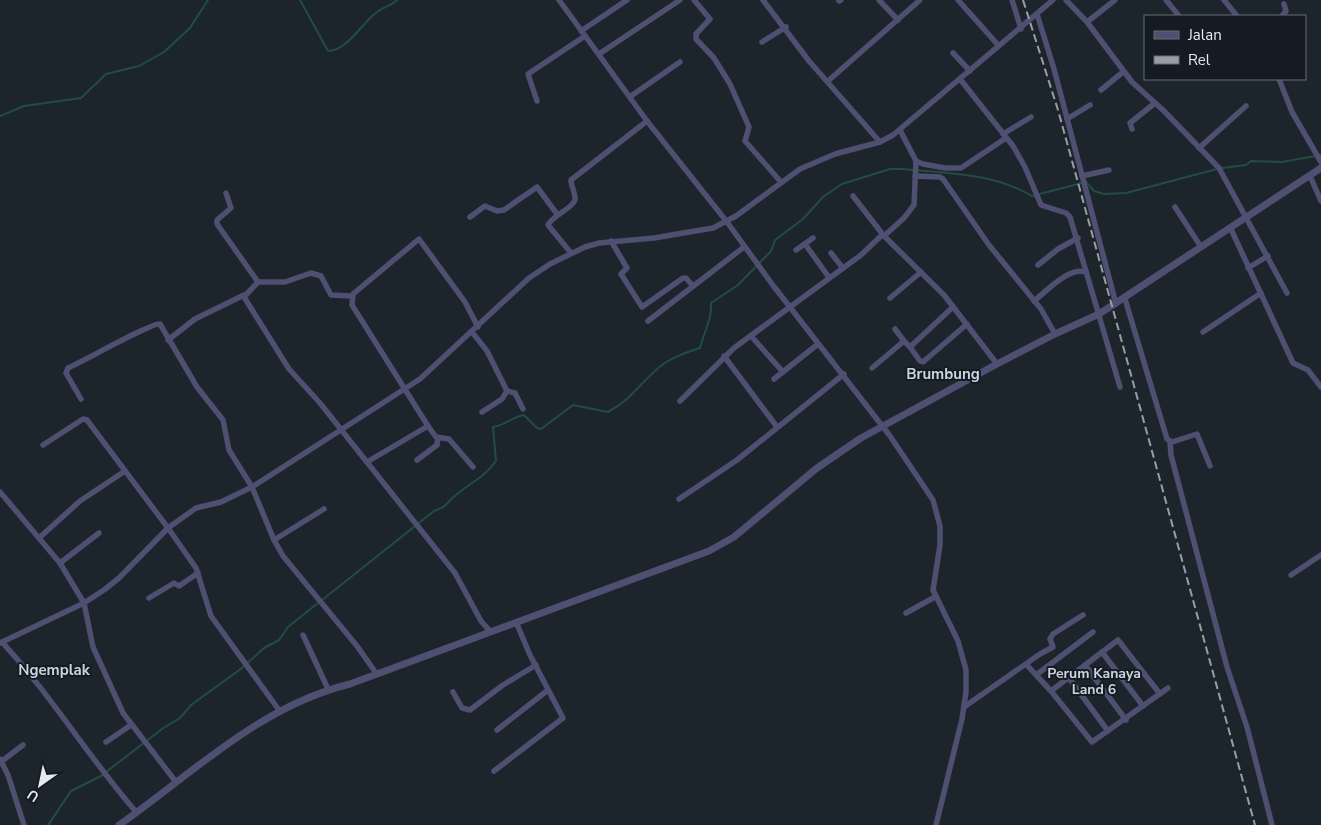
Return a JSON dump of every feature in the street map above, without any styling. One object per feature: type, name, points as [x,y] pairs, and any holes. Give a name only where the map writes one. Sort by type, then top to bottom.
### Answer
[{"type":"street","points":[[559,0],[631,96],[647,121],[727,222],[818,344],[844,374],[926,488],[937,511],[940,545],[932,590],[958,641],[966,670],[964,706],[936,825]]},
{"type":"street","points":[[537,101],[528,81],[528,74],[627,0]]},
{"type":"street","points":[[599,54],[680,0]]},
{"type":"street","points":[[694,0],[710,19],[696,34],[696,39],[714,58],[730,84],[749,127],[745,140],[781,182]]},
{"type":"street","points":[[763,0],[880,142]]},
{"type":"street","points":[[879,0],[898,20]]},
{"type":"street","points":[[958,0],[999,46]]},
{"type":"street","points":[[1012,0],[1021,29]]},
{"type":"street","points":[[137,813],[102,771],[37,681],[1,642],[84,604],[119,578],[168,528],[196,508],[221,502],[252,487],[405,389],[437,365],[529,278],[571,253],[593,244],[673,235],[713,228],[727,222],[805,166],[835,154],[880,142],[900,130],[1053,0]]},
{"type":"street","points":[[1066,0],[1087,22],[1123,72],[1219,168],[1288,293]]},
{"type":"street","points":[[1087,22],[1114,0]]},
{"type":"street","points":[[1166,0],[1179,15]]},
{"type":"street","points":[[1224,0],[1236,15]]},
{"type":"street","points":[[828,81],[918,1]]},
{"type":"street","points":[[1283,15],[1286,11],[1284,4]]},
{"type":"street","points":[[1037,14],[1051,58],[1116,304]]},
{"type":"street","points":[[762,42],[786,27]]},
{"type":"street","points":[[953,53],[970,70]]},
{"type":"street","points":[[631,96],[680,62]]},
{"type":"street","points":[[1101,90],[1123,72]]},
{"type":"street","points":[[960,79],[1005,136],[1025,167],[1039,202],[1044,206],[1068,214],[1078,238],[1086,272],[1120,387]]},
{"type":"street","points":[[1279,80],[1292,112],[1319,158]]},
{"type":"street","points":[[1132,129],[1130,124],[1155,103]]},
{"type":"street","points":[[1067,119],[1090,105]]},
{"type":"street","points":[[1199,148],[1246,106]]},
{"type":"street","points":[[916,163],[938,167],[961,168],[1031,117]]},
{"type":"street","points":[[571,253],[548,227],[548,223],[575,200],[570,183],[572,178],[647,121]]},
{"type":"street","points":[[680,401],[724,356],[791,307],[828,276],[867,249],[904,218],[914,205],[916,163],[900,130]]},
{"type":"street","points":[[119,825],[176,782],[279,710],[328,689],[350,684],[489,630],[516,622],[710,550],[734,537],[817,468],[861,438],[997,364],[1099,314],[1125,299],[1246,216],[1321,168]]},
{"type":"street","points":[[1082,177],[1109,170]]},
{"type":"street","points":[[916,176],[940,177],[943,179],[989,245],[1034,301],[1055,334]]},
{"type":"street","points":[[1310,176],[1321,201]]},
{"type":"street","points":[[470,217],[485,206],[498,211],[504,210],[537,187],[557,214]]},
{"type":"street","points":[[226,193],[230,208],[217,220],[217,224],[258,282]]},
{"type":"street","points":[[853,196],[883,236],[921,272],[953,307],[997,364]]},
{"type":"street","points":[[1175,207],[1201,247]]},
{"type":"street","points":[[1230,227],[1293,363],[1308,370],[1321,387]]},
{"type":"street","points":[[796,250],[813,238]]},
{"type":"street","points":[[1038,265],[1058,249],[1078,238]]},
{"type":"street","points":[[168,340],[195,319],[244,295],[258,282],[279,283],[316,273],[321,276],[331,295],[351,296],[419,239],[466,302],[478,326]]},
{"type":"street","points":[[611,242],[627,268],[621,274],[642,307],[683,278],[686,278],[692,285]]},
{"type":"street","points":[[805,244],[828,276]]},
{"type":"street","points":[[648,321],[692,285],[744,247]]},
{"type":"street","points":[[831,252],[842,267]]},
{"type":"street","points":[[1248,268],[1268,256]]},
{"type":"street","points":[[1034,301],[1061,279],[1080,270],[1086,272]]},
{"type":"street","points":[[890,298],[921,272]]},
{"type":"street","points":[[1203,332],[1261,292]]},
{"type":"street","points":[[244,295],[244,300],[289,369],[342,430],[421,528],[455,573],[489,630]]},
{"type":"street","points":[[351,296],[355,310],[428,426],[438,438],[449,439],[473,467]]},
{"type":"street","points":[[1125,299],[1170,442],[1171,455],[1227,666],[1248,727],[1272,825]]},
{"type":"street","points":[[910,347],[953,307]]},
{"type":"street","points":[[81,400],[66,373],[69,368],[155,323],[161,325],[197,387],[223,420],[229,450],[252,487],[274,540],[284,556],[358,646],[376,673]]},
{"type":"street","points":[[895,329],[920,361],[923,362],[967,324]]},
{"type":"street","points":[[472,332],[487,351],[507,391],[515,394],[523,409]]},
{"type":"street","points":[[751,336],[783,372]]},
{"type":"street","points":[[872,368],[904,341]]},
{"type":"street","points":[[774,379],[818,344]]},
{"type":"street","points":[[724,356],[777,427]]},
{"type":"street","points":[[679,499],[737,460],[844,374]]},
{"type":"street","points":[[482,412],[502,399],[507,391]]},
{"type":"street","points":[[43,445],[85,419],[168,528],[198,573],[211,616],[241,661],[279,710]]},
{"type":"street","points":[[366,462],[428,426]]},
{"type":"street","points":[[1170,442],[1198,434],[1210,466]]},
{"type":"street","points":[[417,460],[437,445],[438,438]]},
{"type":"street","points":[[39,538],[80,501],[125,471]]},
{"type":"street","points":[[0,492],[60,562],[84,604],[93,647],[131,725],[176,782]]},
{"type":"street","points":[[274,540],[324,509]]},
{"type":"street","points":[[60,562],[99,533]]},
{"type":"street","points":[[1291,575],[1321,555]]},
{"type":"street","points":[[149,598],[174,583],[179,587],[198,573]]},
{"type":"street","points":[[906,613],[935,597]]},
{"type":"street","points":[[964,706],[1053,647],[1050,639],[1053,634],[1083,614]]},
{"type":"street","points":[[494,771],[562,719],[563,715],[548,690],[516,622]]},
{"type":"street","points":[[1036,675],[1093,632]]},
{"type":"street","points":[[303,635],[328,689]]},
{"type":"street","points":[[1052,691],[1119,640],[1160,694]]},
{"type":"street","points":[[1102,652],[1143,706]]},
{"type":"street","points":[[453,692],[462,708],[467,711],[536,665]]},
{"type":"street","points":[[1027,665],[1052,691],[1091,742],[1126,720],[1168,688]]},
{"type":"street","points":[[1085,665],[1126,720]]},
{"type":"street","points":[[1069,678],[1108,731]]},
{"type":"street","points":[[497,730],[548,690]]},
{"type":"street","points":[[106,742],[131,725]]},
{"type":"street","points":[[23,745],[1,760],[24,825]]},
{"type":"waterway","points":[[0,116],[24,106],[81,98],[106,74],[139,66],[164,52],[190,28],[208,0]]},
{"type":"waterway","points":[[300,0],[328,51],[335,50],[348,42],[371,17],[397,0]]},
{"type":"waterway","points":[[1222,168],[1246,165],[1251,161],[1282,162],[1321,155]]},
{"type":"waterway","points":[[322,600],[486,472],[496,461],[493,427],[524,415],[537,428],[541,429],[573,405],[608,412],[628,398],[665,363],[682,354],[700,348],[709,320],[711,303],[738,285],[771,251],[775,240],[803,219],[823,197],[842,184],[890,169],[952,173],[985,178],[1017,188],[1032,196],[1082,183]]},
{"type":"waterway","points":[[1086,182],[1094,191],[1104,194],[1126,193],[1217,169]]},
{"type":"waterway","points":[[106,772],[162,729],[180,718],[191,705],[242,668],[264,648],[279,640],[288,627],[318,603]]},
{"type":"waterway","points":[[48,825],[71,791],[103,775]]},
{"type":"railway","points":[[1023,0],[1058,110],[1255,825]]},
{"type":"district","name":"Brumbung","points":[[943,374]]},
{"type":"district","name":"Ngemplak","points":[[54,670]]},
{"type":"district","name":"Perum Kanaya Land 6","points":[[1094,682]]}]
